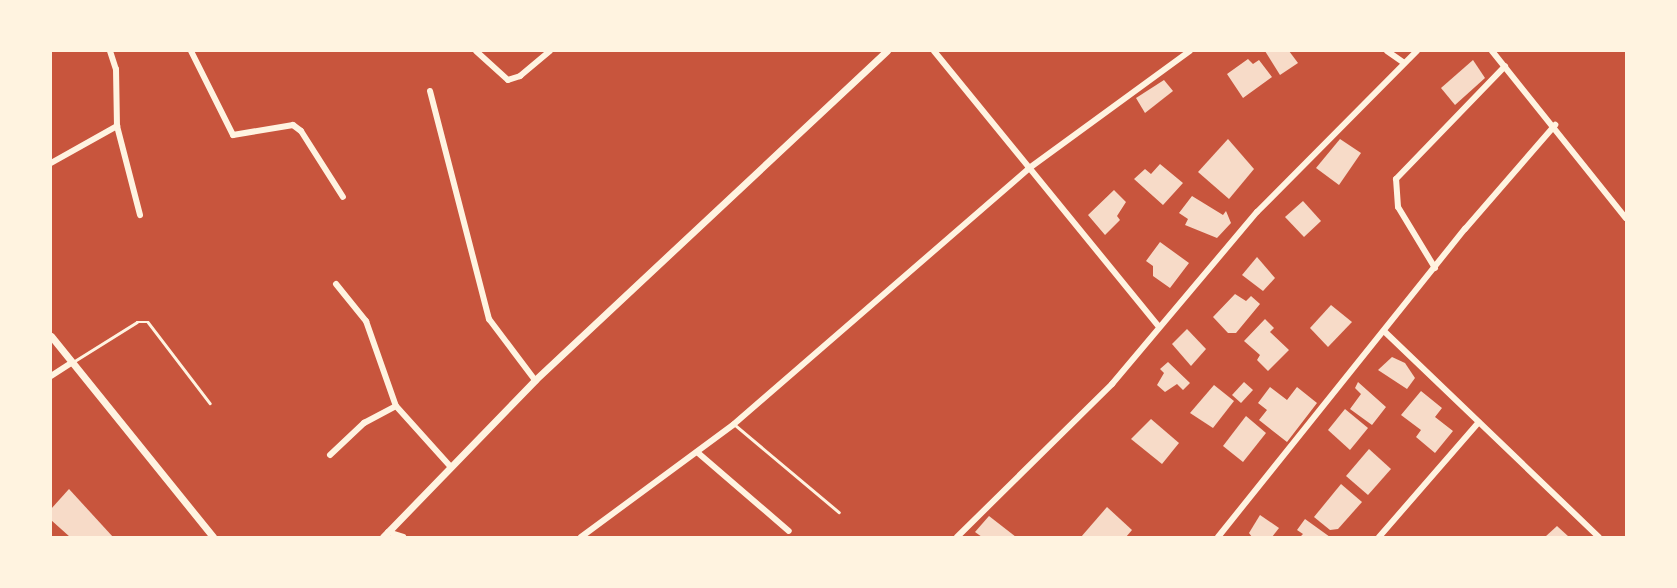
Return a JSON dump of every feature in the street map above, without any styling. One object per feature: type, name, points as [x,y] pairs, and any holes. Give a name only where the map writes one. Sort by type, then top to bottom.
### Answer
[{"type":"street","points":[[110,51],[116,69],[117,126],[139,215]]},
{"type":"street","points":[[191,51],[233,135],[293,125],[302,131],[343,197]]},
{"type":"street","points":[[475,51],[508,80],[520,76],[550,51]]},
{"type":"street","points":[[385,535],[536,380],[887,51]]},
{"type":"street","points":[[934,51],[1158,327]]},
{"type":"street","points":[[581,537],[734,424],[1028,169],[1189,51]]},
{"type":"street","points":[[1387,51],[1404,63]]},
{"type":"street","points":[[957,537],[1112,384],[1257,212],[1417,51]]},
{"type":"street","points":[[1493,51],[1555,125],[1626,218]]},
{"type":"street","points":[[1435,268],[1398,207],[1396,179],[1505,66]]},
{"type":"street","points":[[430,91],[489,319],[536,380]]},
{"type":"street","points":[[1217,537],[1555,125]]},
{"type":"street","points":[[51,163],[117,126]]},
{"type":"street","points":[[336,284],[366,321],[396,406],[451,467]]},
{"type":"street","points":[[1385,331],[1599,537]]},
{"type":"street","points":[[51,336],[213,537]]},
{"type":"street","points":[[51,376],[71,363]]},
{"type":"street","points":[[330,454],[364,423],[396,406]]},
{"type":"street","points":[[1379,537],[1479,422]]},
{"type":"street","points":[[696,452],[789,531]]},
{"type":"street","points":[[385,535],[403,537]]},
{"type":"lane","points":[[71,363],[137,322],[148,322],[210,403]]},
{"type":"lane","points":[[734,424],[839,512]]},
{"type":"building","points":[[1265,51],[1289,51],[1298,63],[1280,75]]},
{"type":"building","points":[[1248,59],[1253,64],[1259,60],[1272,77],[1243,98],[1227,74]]},
{"type":"building","points":[[1473,60],[1485,78],[1455,105],[1441,88]]},
{"type":"building","points":[[1164,80],[1173,91],[1145,113],[1136,98]]},
{"type":"building","points":[[1228,139],[1254,169],[1229,199],[1198,172]]},
{"type":"building","points":[[1340,139],[1361,153],[1339,185],[1316,168]]},
{"type":"building","points":[[1160,164],[1183,183],[1163,205],[1134,179],[1145,169],[1151,174]]},
{"type":"building","points":[[1114,190],[1126,202],[1117,216],[1120,220],[1105,235],[1088,215]]},
{"type":"building","points":[[1192,196],[1223,215],[1226,211],[1231,223],[1217,238],[1185,225],[1188,219],[1179,213]]},
{"type":"building","points":[[1303,201],[1321,221],[1304,237],[1285,217]]},
{"type":"building","points":[[1160,242],[1189,263],[1170,288],[1153,276],[1153,266],[1146,261]]},
{"type":"building","points":[[1257,257],[1275,278],[1263,291],[1242,275]]},
{"type":"building","points":[[1235,294],[1246,301],[1251,296],[1260,304],[1236,333],[1228,333],[1213,317]]},
{"type":"building","points":[[1331,305],[1352,322],[1328,347],[1310,328]]},
{"type":"building","points":[[1265,319],[1274,328],[1270,332],[1289,350],[1268,371],[1257,360],[1260,355],[1244,341]]},
{"type":"building","points":[[1187,329],[1206,349],[1191,366],[1172,344]]},
{"type":"building","points":[[1392,357],[1405,363],[1415,378],[1407,389],[1378,370]]},
{"type":"building","points":[[1168,362],[1190,383],[1183,390],[1177,384],[1165,392],[1157,385],[1164,373],[1160,369]]},
{"type":"building","points":[[1244,382],[1253,390],[1241,403],[1232,395]]},
{"type":"building","points":[[1358,382],[1386,407],[1372,425],[1350,409],[1361,394],[1355,388]]},
{"type":"building","points":[[1214,385],[1234,401],[1213,428],[1190,413]]},
{"type":"building","points":[[1270,387],[1287,400],[1297,387],[1317,403],[1287,442],[1259,420],[1267,410],[1258,403]]},
{"type":"building","points":[[1421,391],[1442,408],[1435,417],[1453,431],[1435,453],[1416,437],[1421,430],[1401,415]]},
{"type":"building","points":[[1345,409],[1368,428],[1350,450],[1328,430]]},
{"type":"building","points":[[1246,416],[1266,433],[1243,462],[1223,446]]},
{"type":"building","points":[[1151,419],[1179,443],[1162,464],[1131,439]]},
{"type":"building","points":[[1369,449],[1391,469],[1368,495],[1346,476]]},
{"type":"building","points":[[1341,484],[1362,502],[1338,529],[1330,530],[1314,517]]},
{"type":"building","points":[[69,489],[113,537],[70,537],[51,520],[51,509]]},
{"type":"building","points":[[1107,507],[1132,530],[1126,537],[1081,537]]},
{"type":"building","points":[[1260,515],[1279,528],[1272,537],[1252,537],[1249,533]]},
{"type":"building","points":[[989,516],[1016,537],[982,537],[975,532]]},
{"type":"building","points":[[1305,519],[1330,537],[1300,537],[1303,534],[1297,530]]},
{"type":"building","points":[[1557,526],[1569,537],[1545,537]]}]
